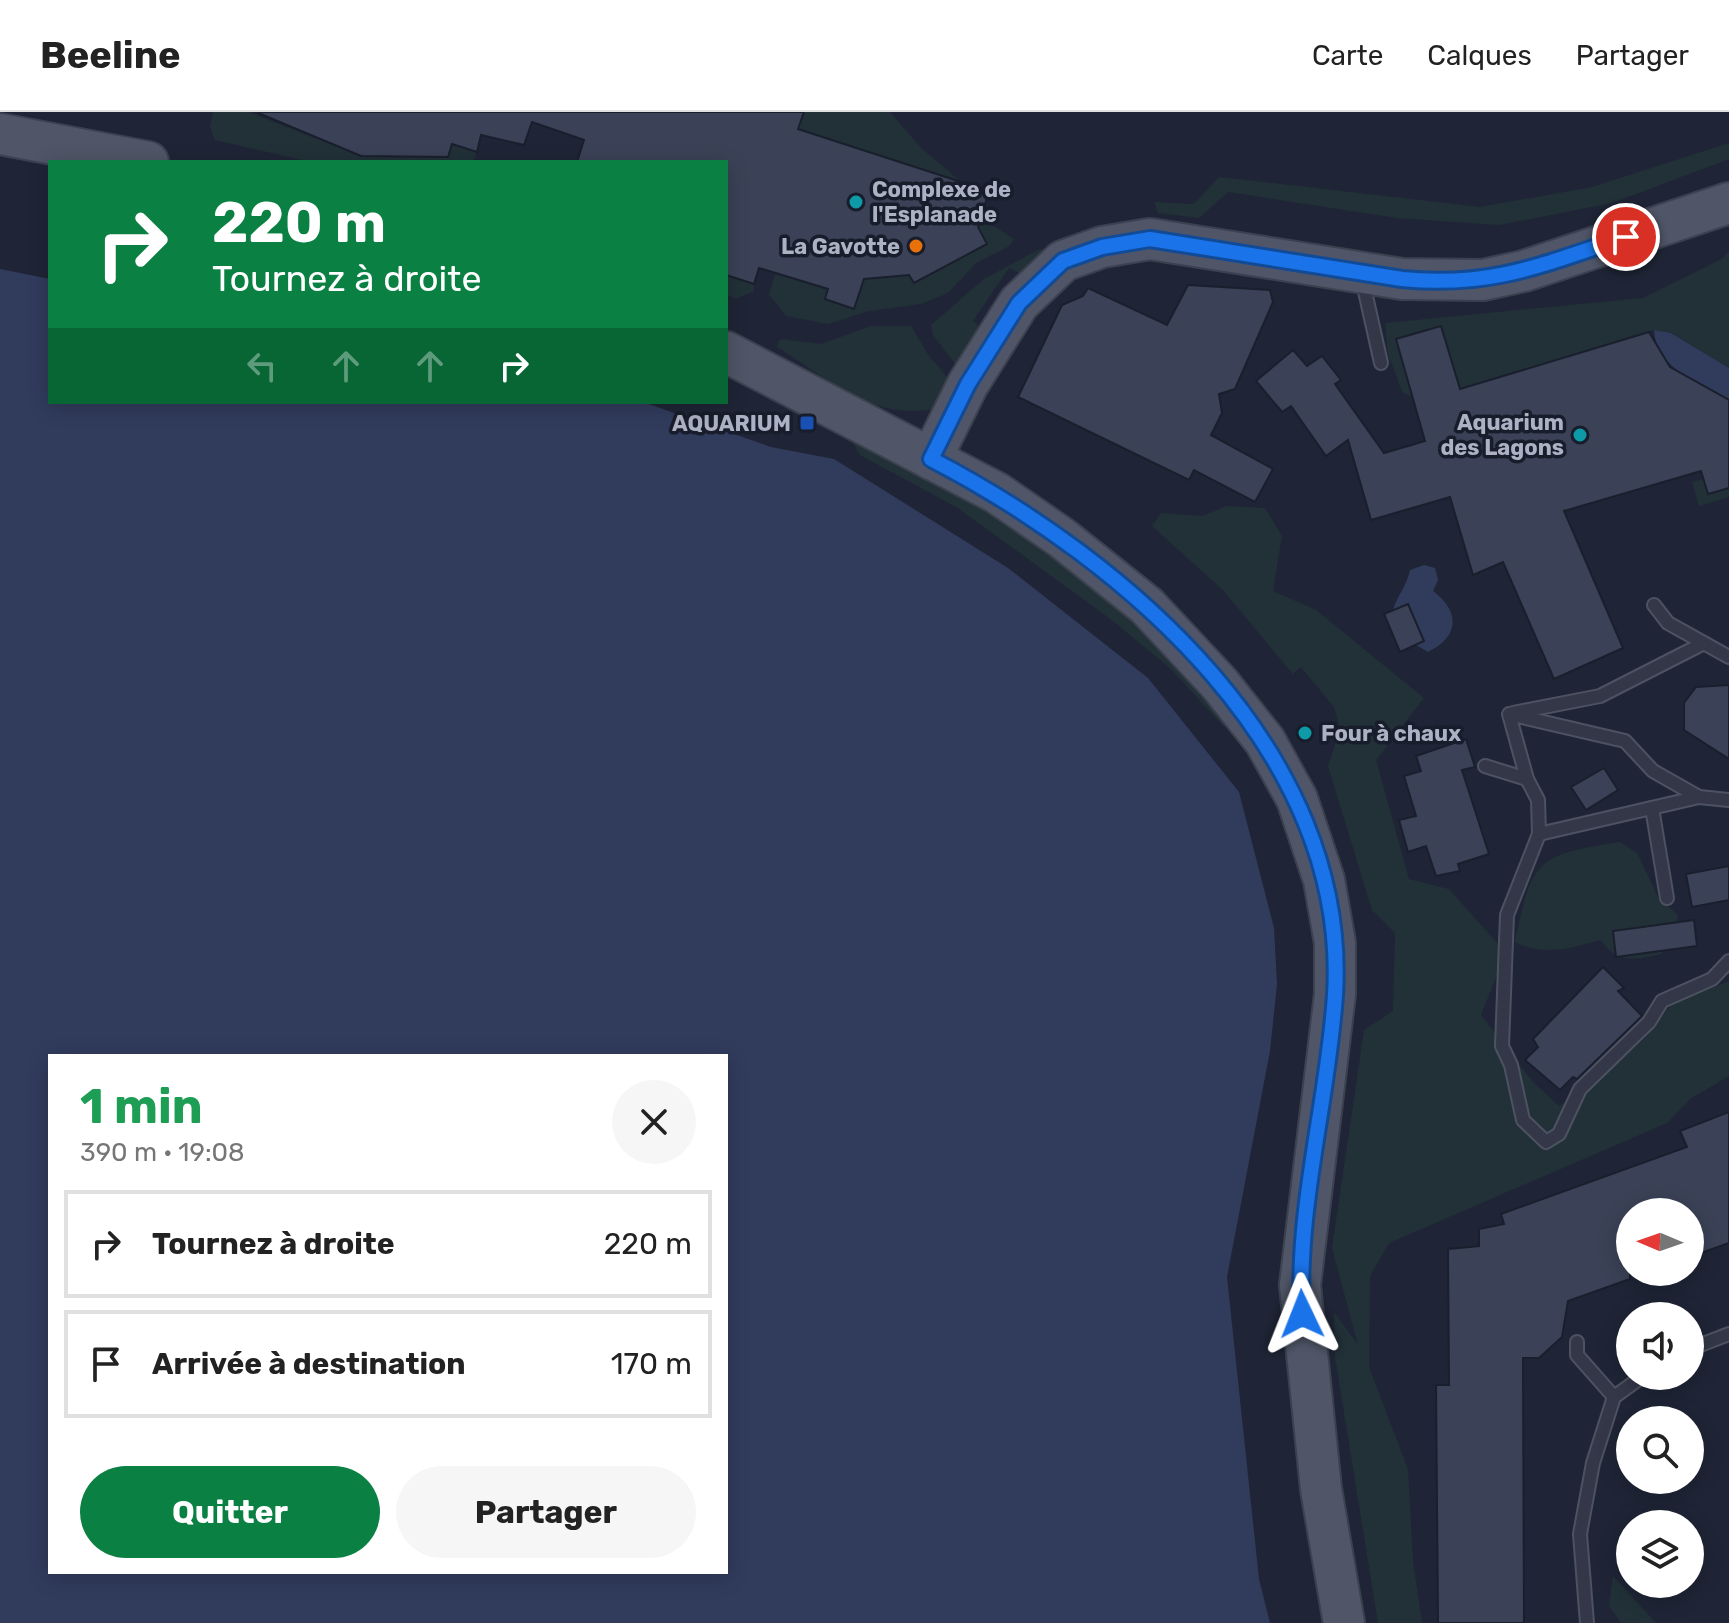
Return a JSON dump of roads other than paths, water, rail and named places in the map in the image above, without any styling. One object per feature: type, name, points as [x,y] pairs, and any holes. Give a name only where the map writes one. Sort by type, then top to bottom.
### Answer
[{"type":"main road","points":[[0,134],[137,160]]},
{"type":"main road","points":[[931,459],[968,384],[1019,303],[1063,261],[1102,247],[1150,239],[1424,281],[1483,280],[1524,271],[1729,203]]},
{"type":"main road","points":[[728,353],[997,493],[1062,538],[1147,606],[1219,683],[1265,741],[1297,799],[1324,880],[1335,943],[1335,994],[1300,1285],[1321,1489],[1344,1623]]},
{"type":"lane","points":[[1361,271],[1381,363]]},
{"type":"lane","points":[[1654,605],[1668,623],[1729,657]]},
{"type":"lane","points":[[1509,714],[1600,696],[1704,643]]},
{"type":"lane","points":[[1509,714],[1527,779],[1538,800],[1539,834],[1507,915],[1502,1046],[1511,1065],[1523,1120],[1546,1142],[1559,1134],[1580,1089],[1649,1022],[1662,1001],[1712,979],[1729,961]]},
{"type":"lane","points":[[1509,714],[1625,741],[1653,771],[1699,797]]},
{"type":"lane","points":[[1485,766],[1527,779]]},
{"type":"lane","points":[[1539,834],[1699,797],[1729,800]]},
{"type":"lane","points":[[1652,808],[1667,898]]},
{"type":"lane","points":[[1704,1344],[1729,1334]]},
{"type":"lane","points":[[1577,1342],[1577,1355],[1614,1397]]},
{"type":"lane","points":[[1587,1623],[1580,1534],[1593,1463],[1614,1397],[1624,1390]]},
{"type":"water","points":[[0,269],[48,279],[48,404],[649,404],[771,447],[834,459],[1008,568],[1148,678],[1239,792],[1274,928],[1277,984],[1270,1051],[1227,1277],[1259,1579],[1270,1623],[0,1623]]},
{"type":"water","points":[[1654,330],[1671,333],[1729,368],[1729,400],[1671,365],[1662,355]]},
{"type":"water","points":[[1424,565],[1435,568],[1438,580],[1433,591],[1448,607],[1453,624],[1446,639],[1428,652],[1416,645],[1424,641],[1408,604],[1393,610],[1410,570]]},
{"type":"place","name":"Complexe de l'Esplanade","points":[[856,202]]},
{"type":"place","name":"La Gavotte","points":[[916,246]]},
{"type":"place","name":"AQUARIUM","points":[[807,423]]},
{"type":"place","name":"Aquarium des Lagons","points":[[1580,435]]},
{"type":"place","name":"Four à chaux","points":[[1305,733]]}]
